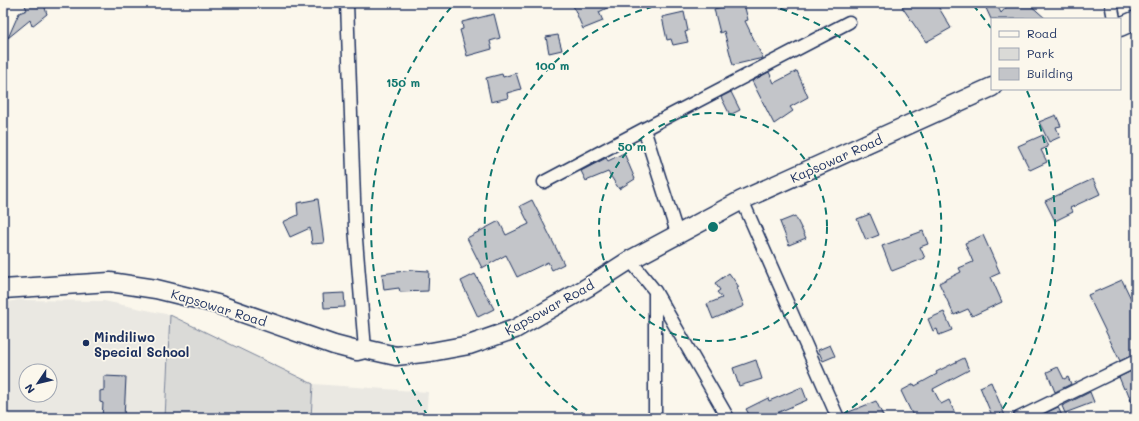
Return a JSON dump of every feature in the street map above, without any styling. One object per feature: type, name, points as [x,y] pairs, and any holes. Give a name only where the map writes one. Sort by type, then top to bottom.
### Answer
[{"type":"main road","points":[[1121,27],[1136,20]]},
{"type":"main road","name":"Kapsowar Road","points":[[3,289],[110,282],[156,289],[217,304],[334,345],[357,351],[364,349],[396,356],[431,352],[469,345],[515,329],[677,233],[742,200],[991,87]]},
{"type":"street","points":[[347,3],[355,227],[364,349]]},
{"type":"street","points":[[1111,3],[1114,18]]},
{"type":"street","points":[[544,182],[849,22]]},
{"type":"street","points":[[644,129],[677,233]]},
{"type":"street","points":[[742,200],[838,418]]},
{"type":"street","points":[[630,260],[656,291],[728,418]]},
{"type":"street","points":[[655,418],[656,291]]},
{"type":"street","points":[[1019,418],[1136,362]]},
{"type":"shaded area","name":"Mindiliwo Special School","points":[[18,300],[104,301],[170,315],[165,418],[3,418],[3,303]]},
{"type":"shaded area","points":[[313,384],[428,392],[426,418],[311,418]]},
{"type":"green space","points":[[170,315],[313,384],[311,418],[165,418]]},
{"type":"building","points":[[24,3],[49,4],[45,8],[47,14],[32,26],[30,20],[8,38],[19,13],[27,10]]},
{"type":"building","points":[[572,3],[617,3],[599,12],[603,21],[583,29]]},
{"type":"building","points":[[738,3],[738,6],[744,4],[748,20],[745,21],[763,58],[733,65],[724,31],[720,33],[714,9]]},
{"type":"building","points":[[908,3],[936,3],[951,28],[926,42],[902,7]]},
{"type":"building","points":[[991,3],[996,3],[1001,13],[1010,3],[1028,3],[1045,18],[991,19],[985,6]]},
{"type":"building","points":[[684,12],[688,31],[685,32],[688,42],[673,45],[671,39],[667,40],[662,17]]},
{"type":"building","points":[[494,14],[500,38],[490,41],[492,49],[467,56],[460,30],[463,29],[462,22]]},
{"type":"building","points":[[558,35],[562,50],[549,53],[546,37]]},
{"type":"building","points":[[797,71],[808,97],[790,107],[793,111],[774,124],[752,81],[769,72],[774,83]]},
{"type":"building","points":[[516,73],[521,89],[507,93],[508,98],[491,102],[486,78],[502,74],[503,77]]},
{"type":"building","points":[[731,92],[740,110],[730,115],[721,97]]},
{"type":"building","points":[[1056,115],[1061,126],[1056,127],[1060,137],[1049,142],[1039,122]]},
{"type":"building","points":[[1043,135],[1048,147],[1041,150],[1047,162],[1030,170],[1018,146]]},
{"type":"building","points":[[624,153],[635,179],[619,189],[608,172],[586,181],[581,171],[606,158],[608,161]]},
{"type":"building","points":[[1093,179],[1100,194],[1070,208],[1073,212],[1055,221],[1045,201]]},
{"type":"building","points":[[318,199],[324,243],[312,244],[310,228],[290,237],[283,222],[298,215],[297,203]]},
{"type":"building","points":[[532,200],[564,264],[552,270],[548,262],[517,277],[506,255],[482,268],[467,238],[499,221],[506,235],[529,224],[520,206]]},
{"type":"building","points":[[870,214],[879,235],[866,240],[857,219]]},
{"type":"building","points":[[795,216],[806,238],[789,245],[780,222]]},
{"type":"building","points":[[923,231],[928,244],[920,247],[925,258],[892,271],[882,246]]},
{"type":"building","points":[[983,235],[1000,273],[991,277],[1002,302],[972,316],[968,309],[954,315],[939,283],[961,272],[959,268],[973,262],[965,243]]},
{"type":"building","points":[[412,270],[429,271],[428,291],[400,292],[399,288],[384,290],[382,274]]},
{"type":"building","points":[[729,273],[739,287],[737,288],[744,306],[713,319],[707,304],[722,298],[717,292],[720,290],[715,283]]},
{"type":"building","points":[[475,274],[494,309],[478,317],[461,281]]},
{"type":"building","points":[[1122,280],[1136,309],[1136,354],[1120,361],[1088,295]]},
{"type":"building","points":[[344,293],[345,307],[324,308],[323,294]]},
{"type":"building","points":[[944,312],[952,330],[939,335],[937,329],[933,331],[928,319]]},
{"type":"building","points":[[830,345],[835,356],[823,361],[818,350]]},
{"type":"building","points":[[964,358],[969,370],[933,389],[941,404],[949,400],[957,418],[914,418],[901,391],[914,384],[915,386],[937,374],[936,372]]},
{"type":"building","points":[[756,360],[762,379],[739,386],[733,368]]},
{"type":"building","points":[[1058,367],[1064,379],[1068,377],[1071,384],[1055,392],[1047,372]]},
{"type":"building","points":[[1136,369],[1135,411],[1126,388],[1124,389],[1119,377]]},
{"type":"building","points":[[104,376],[126,377],[124,418],[102,418],[103,403],[100,402],[100,391],[104,390]]},
{"type":"building","points":[[991,382],[1006,418],[993,418],[980,387]]},
{"type":"building","points":[[802,387],[807,400],[772,415],[774,418],[751,418],[746,409],[768,398],[769,401]]},
{"type":"building","points":[[1090,392],[1094,402],[1065,413],[1062,406]]},
{"type":"building","points":[[876,401],[884,418],[845,418],[844,414]]},
{"type":"building","points":[[1058,407],[1063,418],[1036,418]]},
{"type":"place","name":"Mindiliwo Special School","points":[[86,343]]}]
